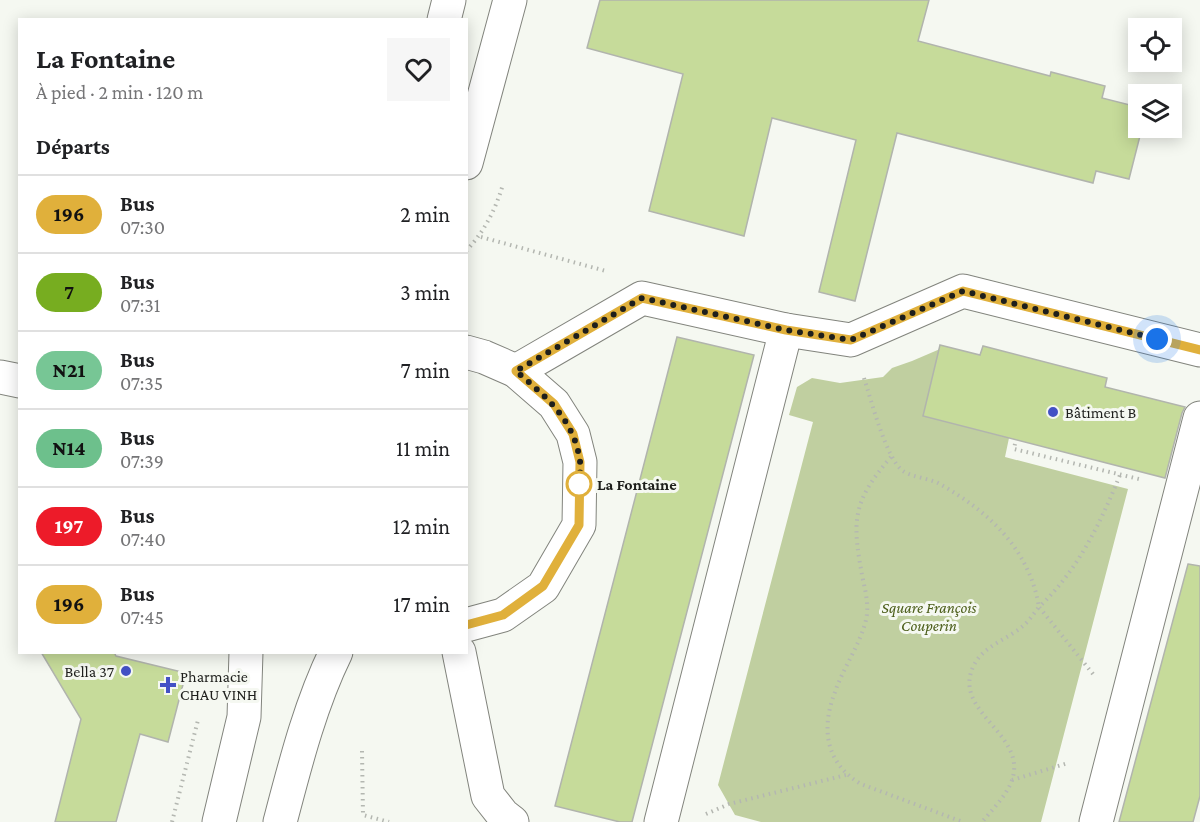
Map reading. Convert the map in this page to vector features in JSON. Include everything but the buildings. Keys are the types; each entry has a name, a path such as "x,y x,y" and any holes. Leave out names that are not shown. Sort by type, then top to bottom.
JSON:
{"street":[{"path":"444,18 449,0"},
{"path":"468,156 510,0"},
{"path":"516,371 642,298 786,330 851,340 963,291 1200,350"},
{"path":"661,822 786,330"},
{"path":"468,353 516,371 554,404 573,434 580,462 579,525 543,586 503,615 468,624"},
{"path":"0,377 18,381"},
{"path":"1096,822 1200,418"},
{"path":"219,822 244,717 246,654"},
{"path":"280,822 296,759 326,673 335,654"},
{"path":"459,654 488,796 503,815 512,822"}],"path":[{"path":"480,237 617,274 642,298"},
{"path":"851,340 891,457 903,471 934,482 962,498 985,514 1005,535 1023,560 1036,586 1039,607 1083,662"},
{"path":"1016,444 1014,449 1181,490"},
{"path":"891,457 870,483 860,503 856,520 856,540 867,601 866,620 834,693 827,730 830,747 846,775 861,783 963,822"},
{"path":"982,822 1012,780 1014,763 999,731 981,714 970,694 973,666 981,654 1023,625 1070,574 1094,535 1120,475"},
{"path":"362,751 363,815 388,822"},
{"path":"1012,780 1055,767"},
{"path":"699,818 729,804 846,775"}],"green space":[{"name":"Square François Couperin","path":"940,349 924,416 1009,438 1005,457 1128,489 1041,822 761,822 735,815 718,785 813,422 789,415 797,387 812,378 840,383 883,377 892,368"}],"bus line":[{"name":"196","path":"468,624 503,615 543,586 579,525 580,462 573,434 554,404 516,371 642,298 786,330 851,340 963,291 1200,350"}],"place":[{"name":"Bâtiment B","path":"1053,412"},
{"name":"La Fontaine","path":"579,484"},
{"name":"Bella 37","path":"126,671"},
{"name":"Pharmacie CHAU VINH","path":"168,685"}],"route":[{"path":"579,484 579,489 580,462 573,434 554,404 516,371 642,298 786,330 851,340 963,291 1157,339"}]}
